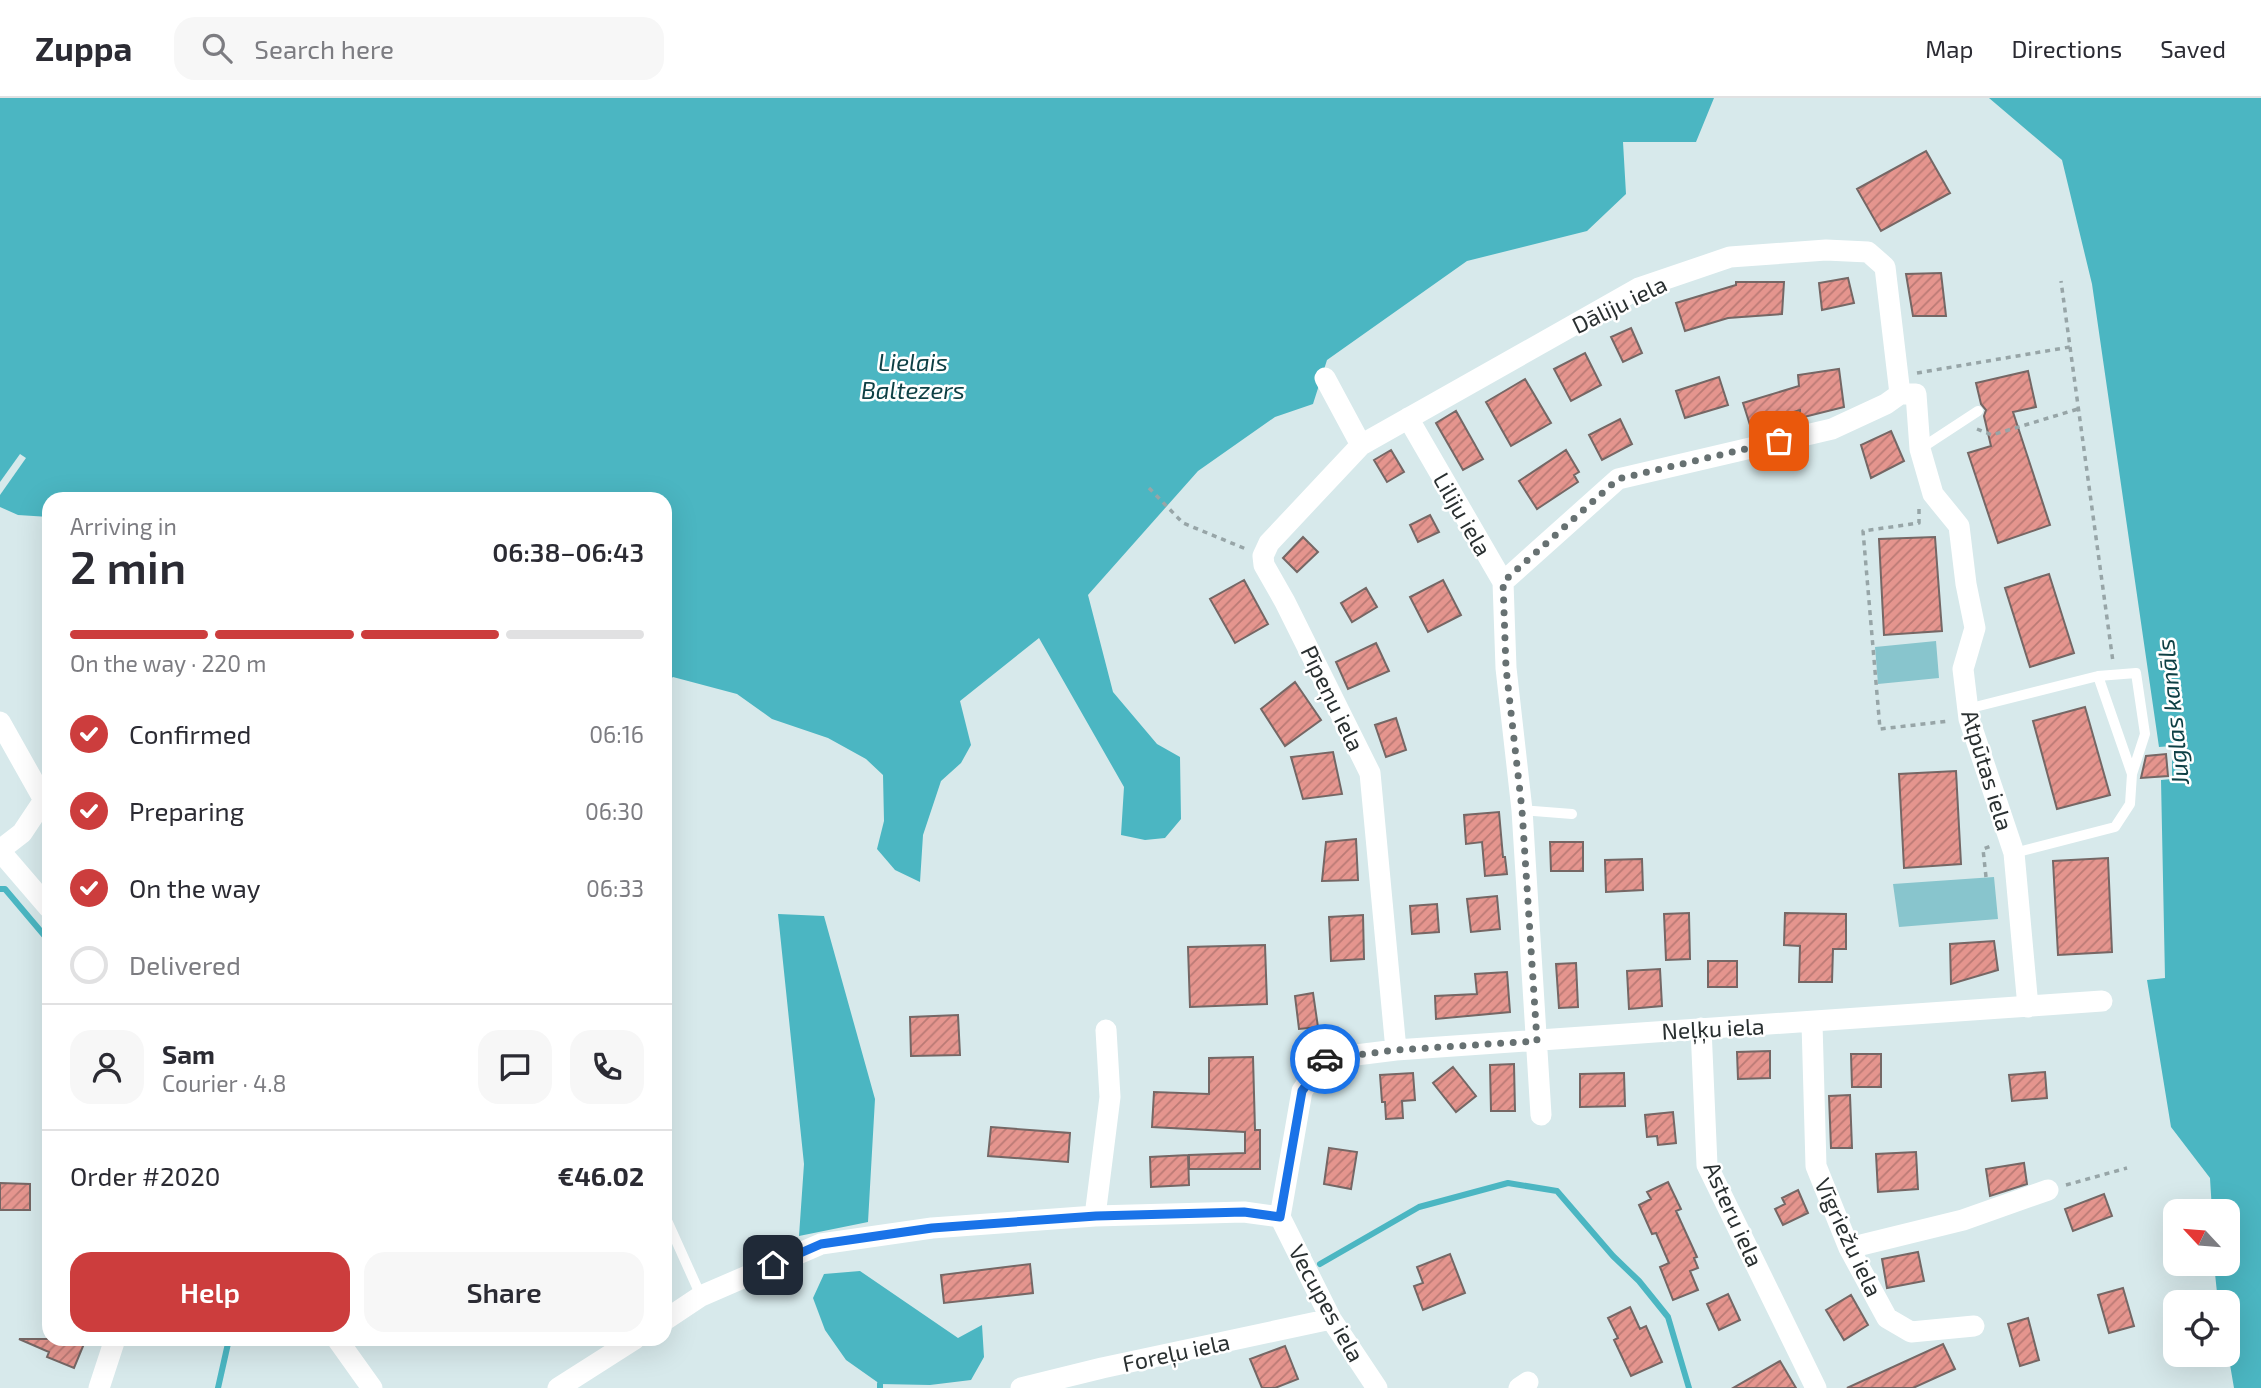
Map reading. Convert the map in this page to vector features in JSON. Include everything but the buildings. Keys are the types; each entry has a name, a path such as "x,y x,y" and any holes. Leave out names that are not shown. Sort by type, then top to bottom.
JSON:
{"street":[{"name":"Dāliju iela","path":"1408,418 1639,288 1730,257 1826,250 1868,252 1885,267 1899,386"},
{"path":"1325,378 1361,445"},
{"name":"Atpūtas iela","path":"1899,386 1916,394 1920,449 1933,494 1959,526 1975,628 1963,669 1968,714 2014,853 2028,1007"},
{"path":"1503,582 1618,479 1832,429 1886,404 1899,386"},
{"path":"1263,556 1269,543 1361,445 1408,418"},
{"name":"Liliju iela","path":"1408,418 1503,582 1506,668 1522,810 1541,1115"},
{"name":"Pīpeņu iela","path":"1263,556 1264,565 1370,773 1396,1050"},
{"path":"0,722 42,796"},
{"path":"42,803 22,833 0,851 42,900"},
{"name":"Neļķu iela","path":"1280,1217 1302,1091 1324,1059 1396,1050 2102,1001"},
{"name":"Vīgriežu iela","path":"1812,1023 1816,1166 1849,1248 1887,1318 1911,1332 1974,1326"},
{"name":"Asteru iela","path":"1701,1028 1707,1165 1816,1388"},
{"path":"1096,1216 1110,1097 1106,1030"},
{"path":"1849,1248 1963,1220 2048,1190"},
{"path":"672,1316 701,1297 821,1244 932,1228 1096,1216 1244,1212 1280,1217"},
{"name":"Vecupes iela","path":"1280,1217 1331,1319 1377,1388"},
{"name":"Foreļu iela","path":"1021,1388 1103,1378 1331,1319"},
{"path":"99,1388 113,1346"},
{"path":"343,1346 372,1388"},
{"path":"558,1388 624,1346"}],"lane":[{"path":"1920,449 1978,411"},
{"path":"1968,714 2098,676 2136,673 2145,734 2132,774 2130,804 2115,827 2014,853"},
{"path":"2098,676 2132,774"},
{"path":"1522,810 1572,814"},
{"path":"672,1232 701,1297"}],"path":[{"path":"2061,281 2114,675"},
{"path":"1899,386 2070,347"},
{"path":"1979,430 1992,435 2078,409"},
{"path":"1149,488 1183,523 1263,556"},
{"path":"1933,494 1919,500 1919,523 1863,531 1880,729 1968,714"},
{"path":"2048,1190 2127,1168"}],"shaded area":[{"path":"1936,641 1939,678 1878,684 1875,647"},
{"path":"1994,877 1998,919 1899,927 1893,884"}],"water":[{"name":"Lielais Baltezers","path":"0,98 1714,98 1696,142 1623,142 1626,194 1587,231 1467,261 1327,360 1313,404 1275,417 1198,471 1088,595 1113,692 1157,744 1180,757 1181,819 1165,838 1145,840 1121,835 1124,787 1039,638 960,701 971,745 961,763 941,781 923,835 920,882 895,870 877,849 884,821 883,775 866,759 828,738 772,719 737,694 672,678 672,492 42,492 42,517 18,515 0,507"},
{"name":"Juglas kanāls","path":"1989,98 2261,98 2261,1388 2234,1388 2230,1367 2240,1367 2240,1290 2217,1290 2215,1276 2240,1276 2240,1199 2211,1199 2210,1178 2171,1127 2147,980 2165,978 2161,780 2172,779 2172,746 2159,747 2092,284 2062,160"},
{"path":"778,914 824,916 875,1099 868,1222 799,1236 804,1164"},
{"path":"860,1271 958,1338 982,1325 984,1357 971,1380 930,1385 880,1384 846,1360 825,1330 813,1298 824,1274"}],"pier":[{"path":"20,454 26,458 0,495 0,482"}],"waterway":[{"path":"0,889 5,889 42,933"},
{"path":"1320,1264 1419,1207 1508,1183 1557,1191 1668,1317 1689,1388"},
{"path":"218,1388 227,1346"}],"way so far":[{"path":"1325,1059 1396,1050 1537,1041 1522,810 1506,668 1503,582 1618,479 1779,441"}],"route":[{"path":"773,1265 821,1244 932,1228 1096,1216 1244,1212 1280,1217 1302,1091 1325,1059"}]}
